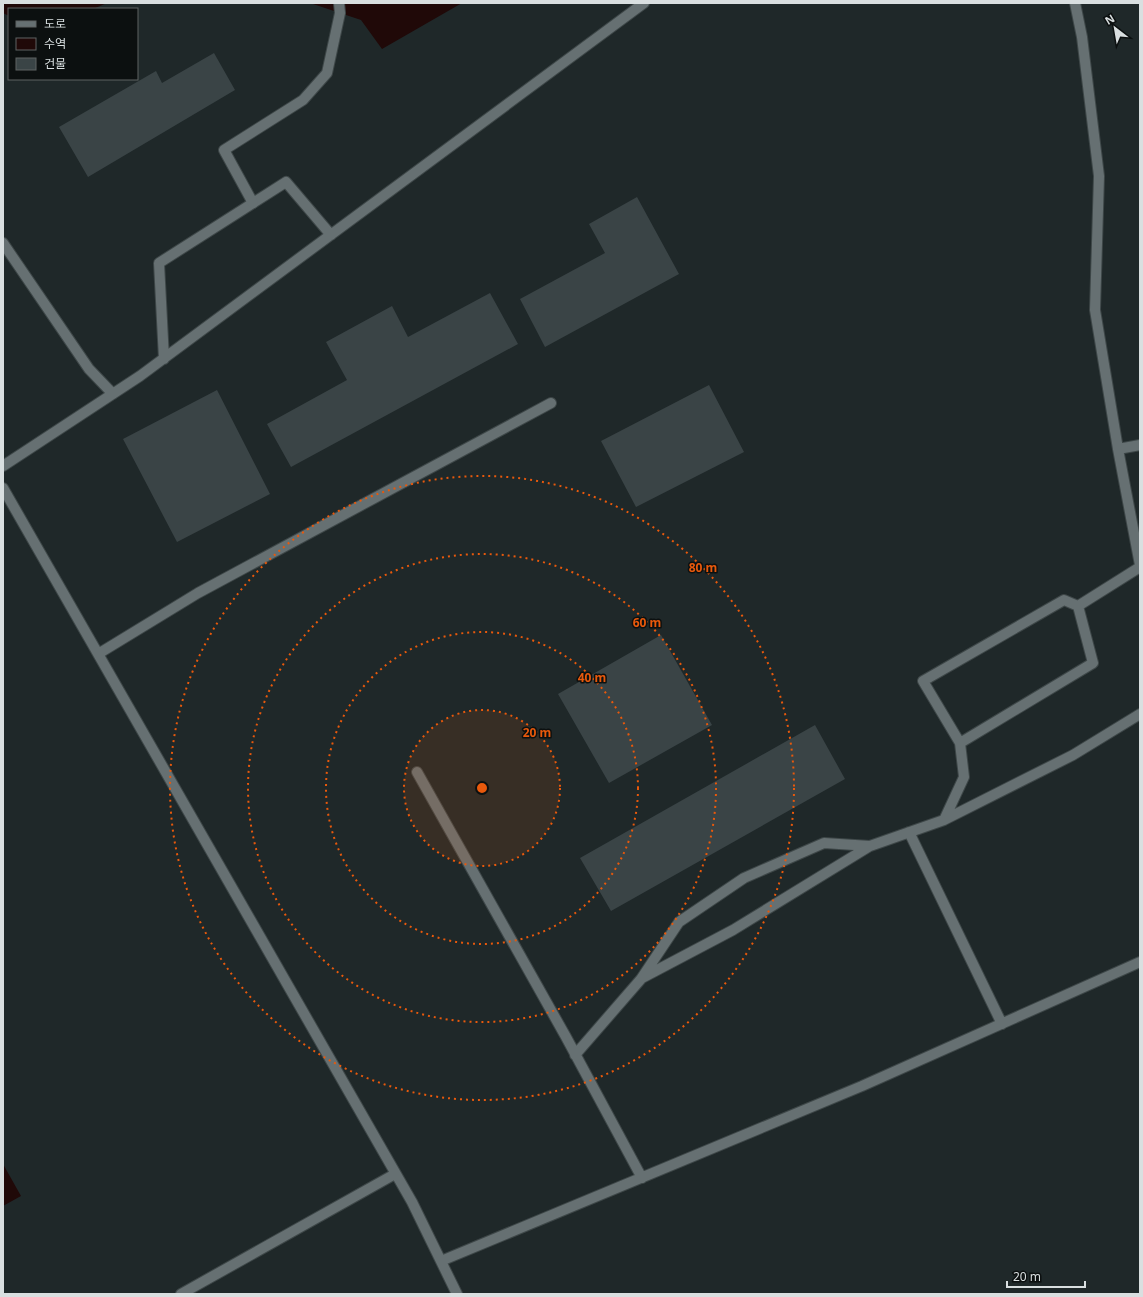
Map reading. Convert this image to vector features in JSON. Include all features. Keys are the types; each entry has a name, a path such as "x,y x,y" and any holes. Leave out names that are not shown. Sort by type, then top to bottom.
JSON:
{"street":[{"path":"253,203 224,150 303,100 326,73 340,13 339,3"},
{"path":"3,466 113,394 164,358 644,3"},
{"path":"1075,3 1082,37 1099,176 1095,310 1118,449 1140,566 1078,606"},
{"path":"164,358 159,263 286,182 331,235"},
{"path":"3,243 89,369 113,394"},
{"path":"98,654 198,593 551,403"},
{"path":"1118,449 1140,445"},
{"path":"3,488 412,1202 457,1294"},
{"path":"944,820 964,777 960,742 923,681 1064,600 1078,606"},
{"path":"960,742 1093,663 1078,606"},
{"path":"641,979 733,930 870,846 944,820 1074,755 1140,714"},
{"path":"417,772 642,1178"},
{"path":"909,832 1002,1024"},
{"path":"575,1055 641,979 679,922 744,878 824,843 870,846"},
{"path":"441,1261 862,1086 1140,962"},
{"path":"181,1294 396,1174"}],"water":[{"path":"3,3 107,3 95,8 8,8 8,16 3,13"},
{"path":"310,3 462,3 382,49 361,20"},
{"path":"3,1164 21,1196 3,1206"}],"building":[{"path":"214,53 235,90 88,177 59,127 156,71 162,83"},
{"path":"637,197 679,274 545,347 520,299 605,253 589,224"},
{"path":"490,293 518,344 291,467 267,424 347,380 326,342 392,306 408,337"},
{"path":"709,385 744,452 636,507 601,441"},
{"path":"217,390 270,494 177,542 123,439"},
{"path":"661,635 712,725 609,783 558,694"},
{"path":"815,725 845,779 611,911 580,858"}]}
